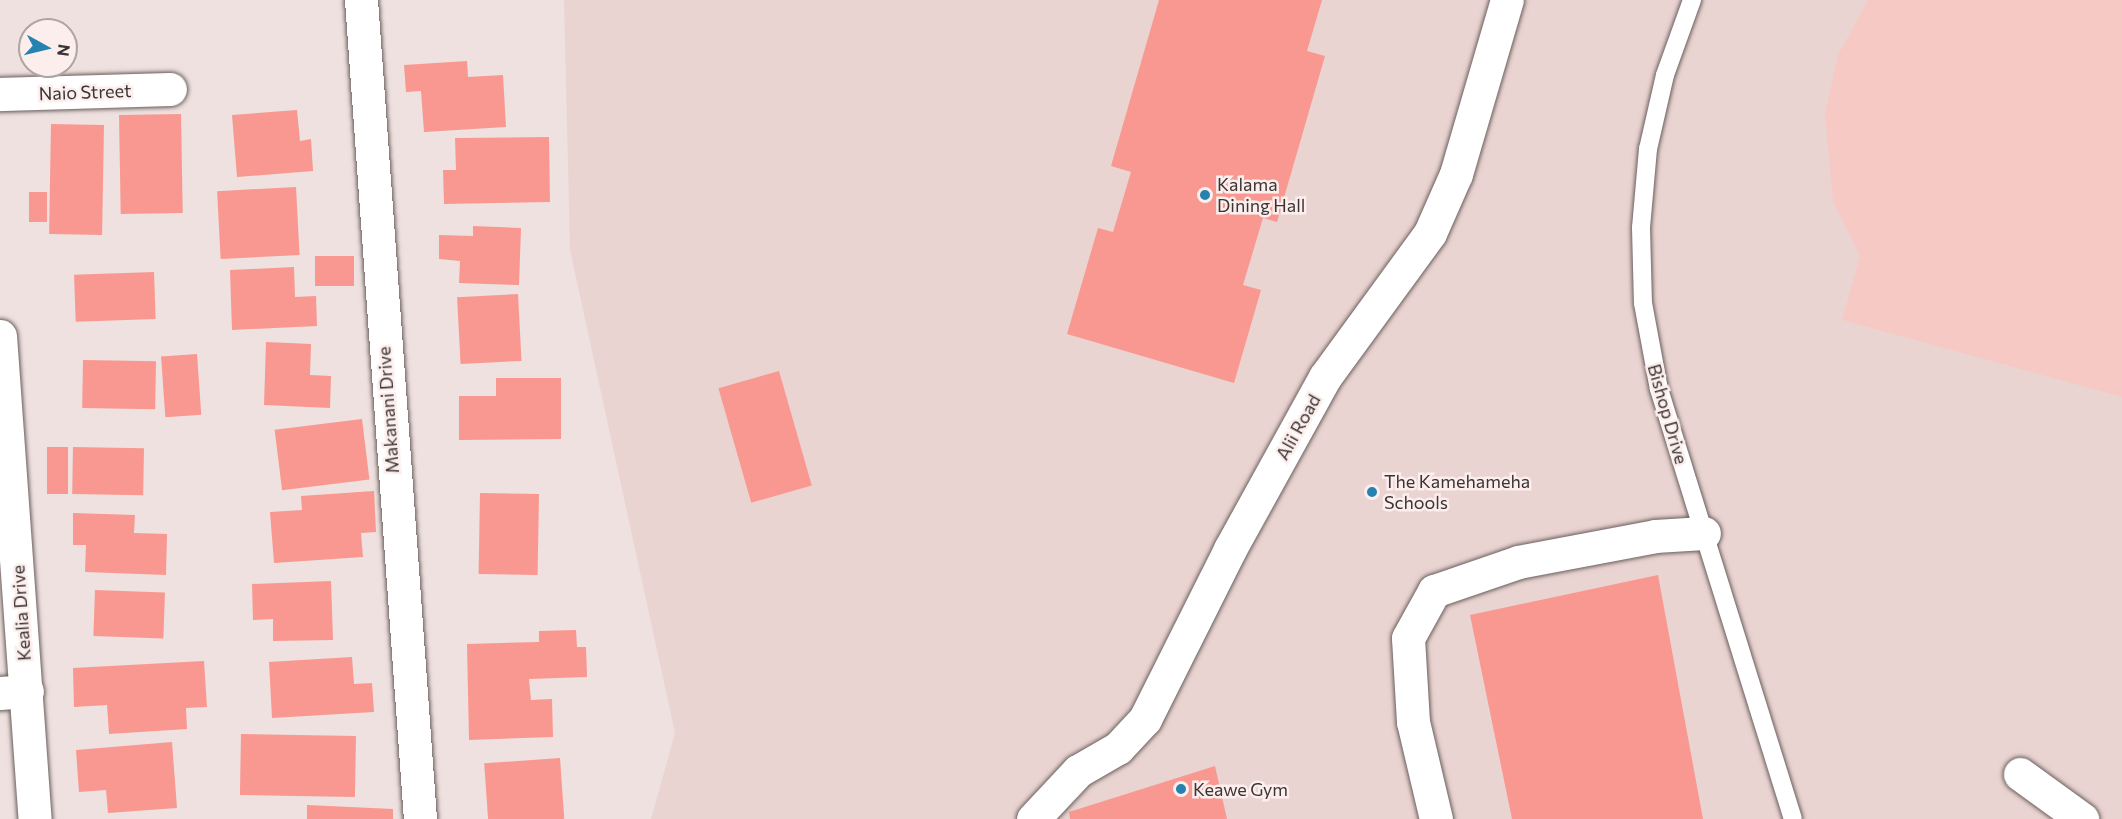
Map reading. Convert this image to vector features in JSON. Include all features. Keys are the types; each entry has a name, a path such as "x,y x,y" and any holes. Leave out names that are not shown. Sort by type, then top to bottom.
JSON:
{"street":[{"name":"Makanani Drive","path":"361,0 420,819"},
{"name":"Alii Road","path":"1033,819 1078,771 1118,748 1145,719 1230,549 1325,377 1430,232 1456,174 1507,0"},
{"name":"Naio Street","path":"0,94 170,89"},
{"name":"Kealia Drive","path":"0,336 14,692 35,819"},
{"path":"1436,819 1413,722 1408,638 1434,591 1518,562 1655,536 1704,533"},
{"path":"2020,774 2082,819"}],"lane":[{"name":"Bishop Drive","path":"1692,0 1665,75 1648,149 1641,266 1656,378 1793,819"}],"shaded area":[{"name":"The Kamehameha Schools","path":"564,0 2122,0 2122,819 651,819 675,733 570,250"},
{"path":"1868,0 2122,0 2122,397 1842,320 1860,256 1833,201 1825,113 1838,55"}],"building":[{"name":"Kalama Dining Hall","path":"1159,0 1322,0 1307,51 1325,56 1277,222 1263,218 1243,285 1261,290 1234,383 1067,334 1098,228 1113,232 1131,172 1111,166"},
{"path":"467,61 468,77 503,75 506,127 424,132 421,91 406,92 404,65"},
{"path":"297,110 300,141 311,139 313,171 237,177 232,115"},
{"path":"181,114 183,213 121,214 119,115"},
{"path":"51,124 104,125 102,235 49,234"},
{"path":"549,137 550,202 444,204 443,170 456,170 455,138"},
{"path":"296,187 300,255 221,259 217,191"},
{"path":"29,192 47,192 47,222 29,222"},
{"path":"473,226 521,228 519,285 459,283 460,261 439,259 439,235 473,236"},
{"path":"315,256 354,256 354,286 315,286"},
{"path":"294,267 295,297 316,296 317,326 232,330 230,270"},
{"path":"154,272 156,319 76,322 74,275"},
{"path":"518,294 522,361 461,364 457,297"},
{"path":"266,342 311,344 310,375 331,376 330,408 264,405"},
{"path":"197,354 201,415 165,417 161,357"},
{"path":"83,360 156,361 155,409 82,408"},
{"path":"779,371 812,485 751,503 718,388"},
{"path":"496,378 561,378 561,439 459,440 459,396 496,396"},
{"path":"362,419 369,480 282,490 275,430"},
{"path":"47,447 68,447 68,494 47,494"},
{"path":"73,447 144,448 143,495 72,494"},
{"path":"374,491 376,532 361,533 363,557 274,563 270,512 302,510 301,496"},
{"path":"480,493 539,494 538,575 479,574"},
{"path":"73,513 135,515 134,533 167,534 166,575 85,572 86,545 73,545"},
{"path":"1658,575 1703,819 1512,819 1470,615"},
{"path":"331,581 333,640 273,641 273,619 253,620 252,584"},
{"path":"95,590 165,592 163,638 93,636"},
{"path":"576,630 577,647 586,647 587,677 529,679 531,700 552,699 553,737 469,740 467,644 539,642 539,631"},
{"path":"352,657 354,684 372,683 374,712 272,718 269,662"},
{"path":"204,661 207,707 186,708 187,729 109,734 107,705 74,707 73,668"},
{"path":"241,734 356,736 355,797 240,795"},
{"path":"172,742 177,808 108,813 106,790 79,792 76,750"},
{"path":"560,758 564,819 488,819 484,763"},
{"name":"Keawe Gym","path":"1215,766 1227,819 1070,819 1069,812"},
{"path":"307,805 393,809 393,819 307,819"}],"place":[{"name":"Kalama Dining Hall","path":"1205,195"},
{"name":"The Kamehameha Schools","path":"1372,492"},
{"name":"Keawe Gym","path":"1181,789"}]}
